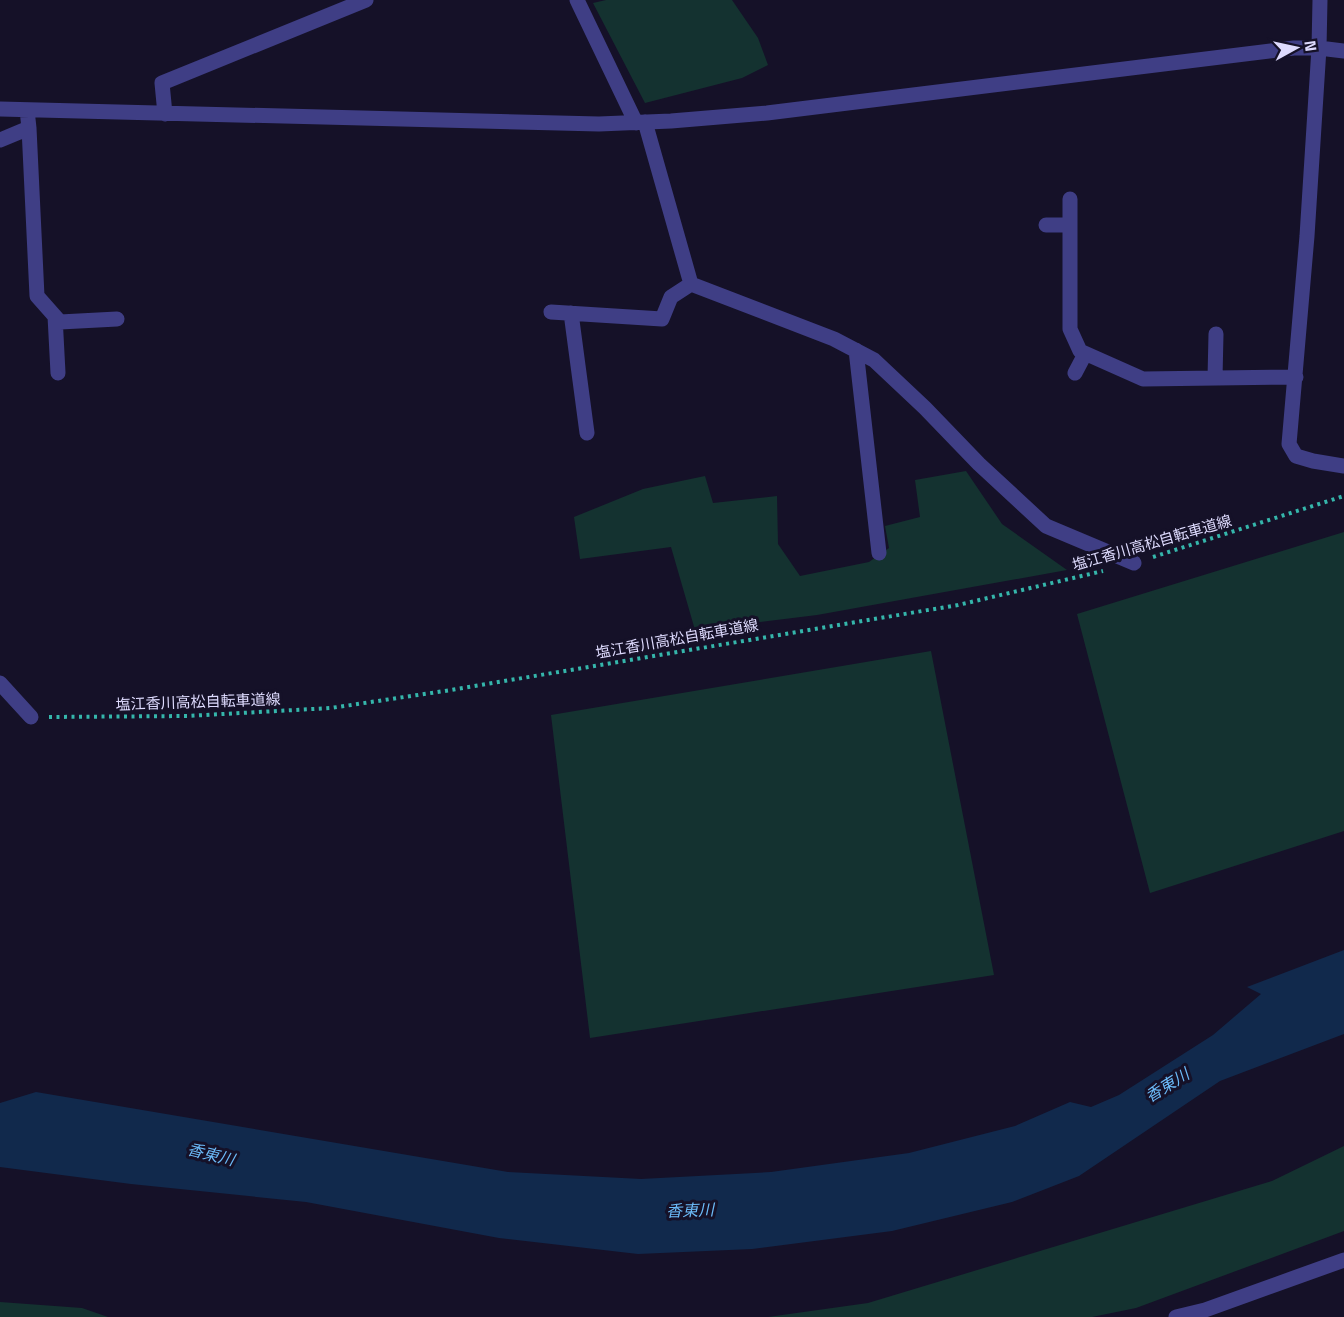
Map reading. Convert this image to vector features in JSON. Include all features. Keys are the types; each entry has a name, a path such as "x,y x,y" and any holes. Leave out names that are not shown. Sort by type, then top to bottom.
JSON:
{"street":[{"path":"165,114 162,83 366,0"},
{"path":"578,0 640,122 691,284"},
{"path":"1320,0 1307,236 1289,444 1296,456 1344,466"},
{"path":"0,109 599,124 767,114 1294,48 1344,51"},
{"path":"27,110 38,296 60,322 117,319"},
{"path":"0,140 29,128"},
{"path":"1070,199 1070,329 1080,351 1143,379 1296,377"},
{"path":"1046,225 1070,225"},
{"path":"551,312 662,319 671,297 691,284"},
{"path":"691,284 834,339 874,360 979,464 1046,526 1134,563"},
{"path":"571,313 587,433"},
{"path":"55,316 58,373"},
{"path":"1215,378 1216,334"},
{"path":"856,350 879,553"},
{"path":"1076,373 1085,354"},
{"path":"0,683 31,717"},
{"path":"1176,1317 1205,1310 1344,1260"}],"path":[{"name":"塩江香川高松自転車道線","path":"31,717 187,716 331,708 451,690 958,604 1134,563 1344,496"}],"green space":[{"path":"606,0 732,0 758,38 768,65 742,78 645,103 593,3"},
{"path":"966,471 1002,524 1067,570 817,615 695,630 671,547 580,559 574,517 643,489 705,476 713,503 777,496 778,544 800,576 869,562 889,548 885,526 920,517 915,480"},
{"path":"1344,532 1344,831 1150,893 1077,614"},
{"path":"931,651 994,975 590,1038 551,715"},
{"path":"1344,1146 1344,1231 1136,1308 1092,1317 768,1317 868,1303 1272,1181"},
{"path":"0,1302 82,1308 108,1317 0,1317"}],"water":[{"name":"香東川","path":"1344,950 1344,1034 1220,1081 1079,1176 1012,1202 892,1231 752,1249 638,1254 499,1238 306,1202 131,1184 0,1167 0,1103 36,1092 508,1172 641,1179 771,1172 909,1153 1015,1126 1070,1102 1091,1107 1119,1095 1213,1035 1261,994 1247,987"}]}
